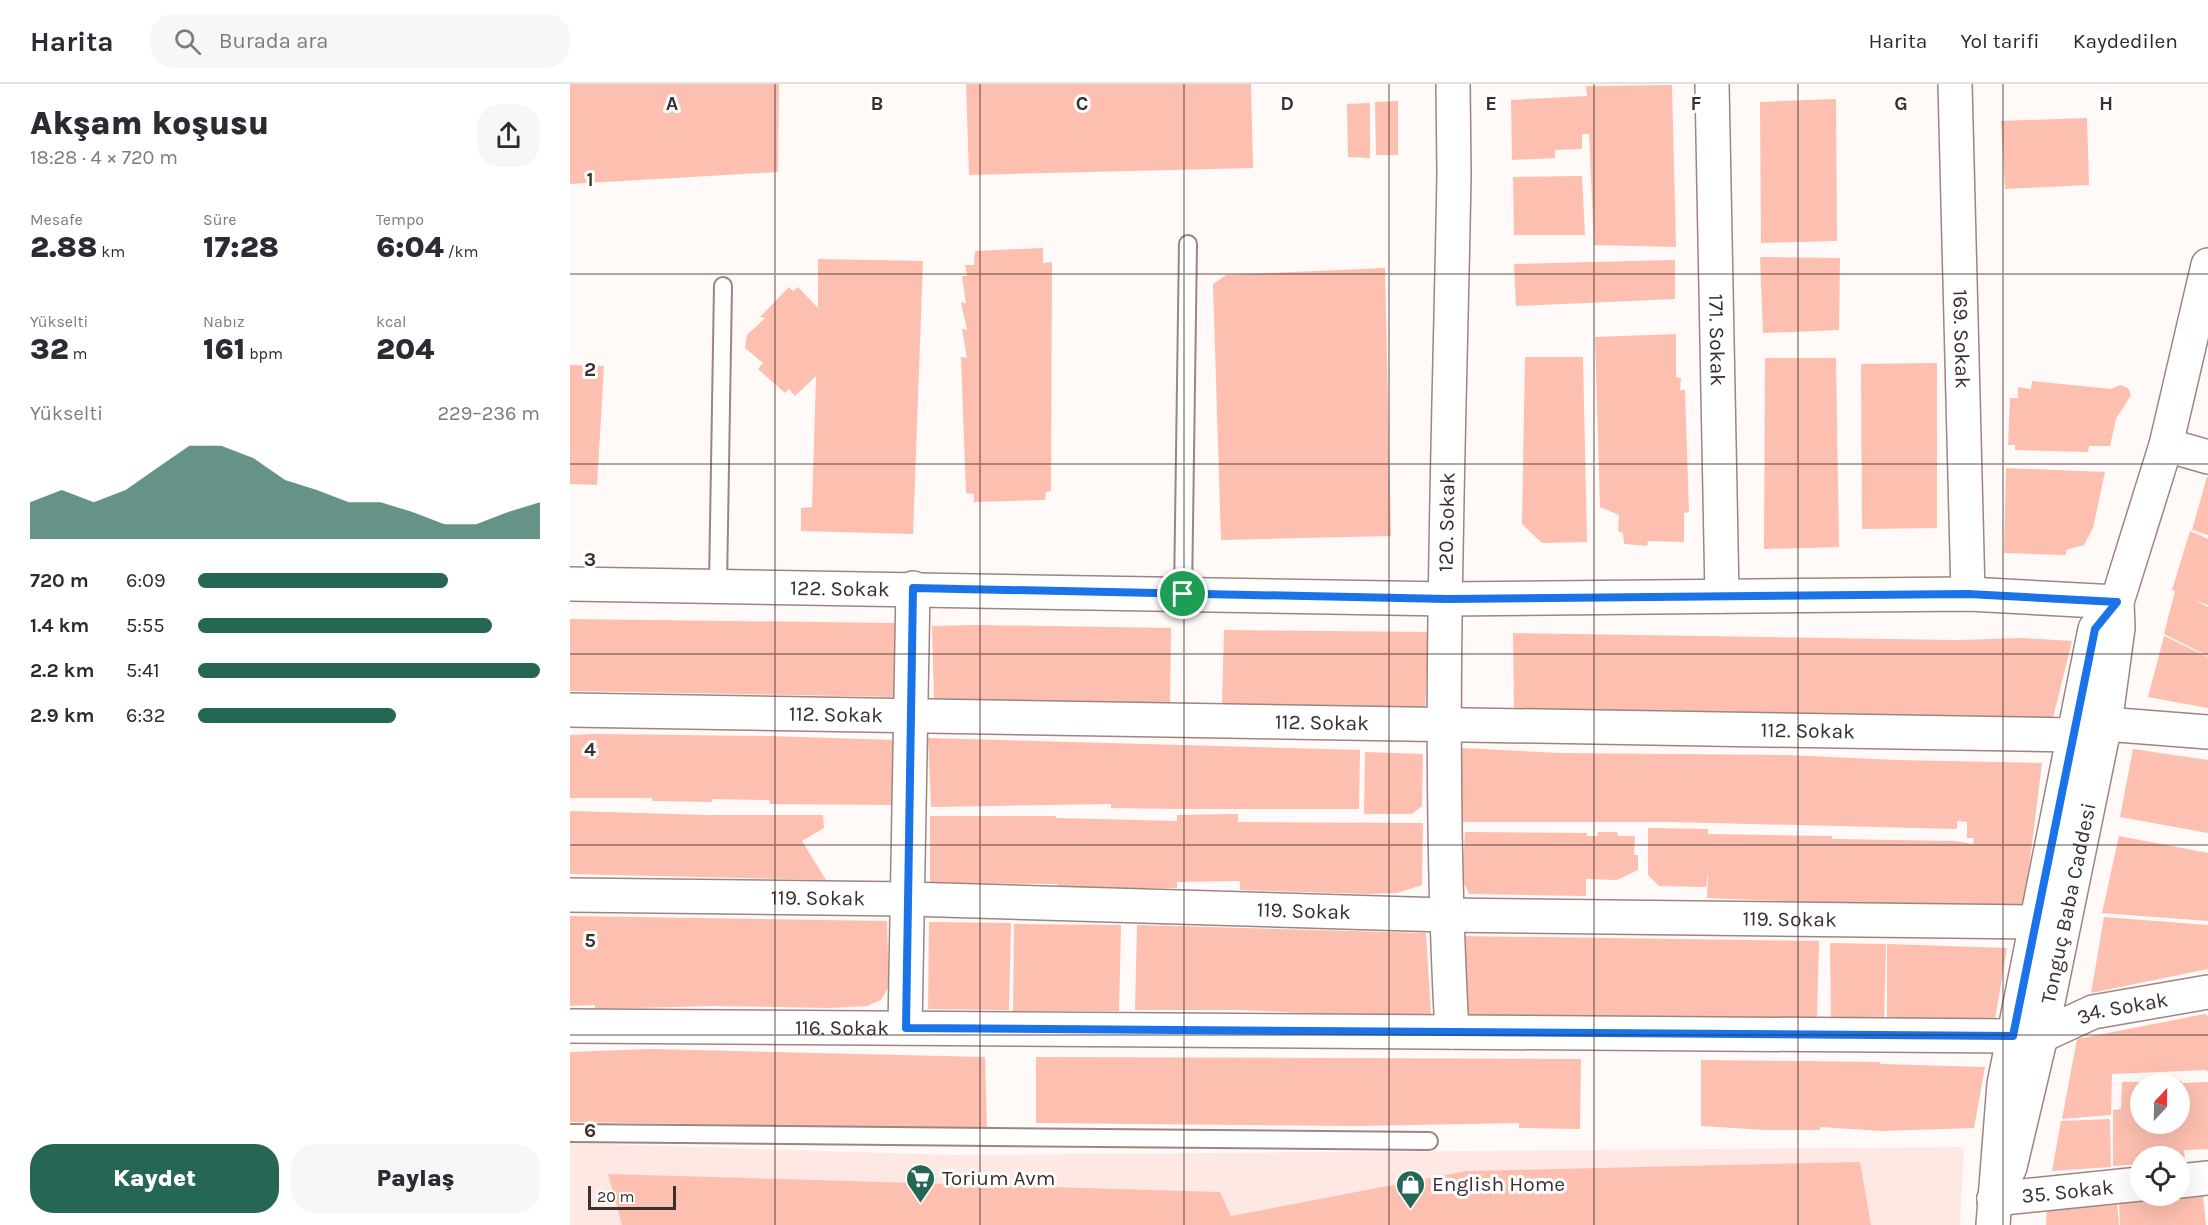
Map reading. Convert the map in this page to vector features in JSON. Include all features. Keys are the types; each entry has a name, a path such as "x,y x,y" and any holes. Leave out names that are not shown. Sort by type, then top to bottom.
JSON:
{"street":[{"name":"120. Sokak","path":"1452,1032 1445,915 1444,723 1454,174 1453,84"},
{"name":"171. Sokak","path":"1712,84 1722,596"},
{"name":"169. Sokak","path":"1954,84 1968,594"},
{"name":"Tonguç Baba Caddesi","path":"1994,1212 2004,1084 2027,1036 2105,724 2118,628 2117,602 2166,445 2208,265"},
{"path":"2166,445 2208,457"},
{"name":"122. Sokak","path":"570,584 913,588 1447,599 1968,594 2117,602"},
{"path":"906,1028 913,588"},
{"name":"Tonguç Baba Caddesi","path":"2027,1036 2036,922 2073,735 2095,629 2117,602"},
{"name":"112. Sokak","path":"570,710 2073,735"},
{"path":"2105,724 2208,732"},
{"name":"119. Sokak","path":"570,895 908,898 1445,915 2036,922"},
{"name":"34. Sokak","path":"2027,1036 2093,1012 2208,992"},
{"name":"116. Sokak","path":"570,1026 2027,1036"},
{"path":"2190,1179 2208,1178"},
{"name":"35. Sokak","path":"1994,1212 2130,1186"}],"lane":[{"path":"1183,594 1188,244"},
{"path":"717,585 723,286"},
{"path":"570,1132 1429,1141"}],"shaded area":[{"path":"570,1143 953,1155 1964,1147 1960,1225 570,1225"}],"building":[{"path":"570,84 779,84 778,172 570,184"},
{"path":"966,84 1251,84 1253,168 969,175"},
{"path":"1672,85 1676,247 1594,245 1589,134 1582,134 1582,149 1555,150 1555,158 1512,160 1511,100 1587,96 1586,86"},
{"path":"1836,99 1837,241 1761,243 1760,102"},
{"path":"1398,101 1398,155 1376,155 1375,102"},
{"path":"1370,103 1370,158 1348,157 1347,104"},
{"path":"2087,118 2089,185 2005,189 2001,121"},
{"path":"1582,176 1585,235 1514,235 1513,177"},
{"path":"1043,248 1043,263 1052,262 1051,491 1046,492 1045,500 974,502 974,494 966,493 961,357 967,358 962,329 967,330 961,302 966,304 962,276 967,276 965,265 974,265 975,251"},
{"path":"1760,257 1840,258 1839,330 1763,333"},
{"path":"818,259 923,261 913,534 801,531 801,508 812,507 816,376 795,396 789,389 785,393 758,369 763,363 745,348 747,335 765,318 760,317 789,287 793,291 798,287 818,308"},
{"path":"1675,260 1675,299 1516,306 1514,264"},
{"path":"1385,268 1391,536 1221,540 1213,284 1226,275"},
{"path":"1676,334 1676,377 1681,378 1680,390 1685,390 1689,512 1684,513 1684,542 1648,541 1647,546 1624,544 1623,533 1618,531 1619,515 1600,507 1595,337"},
{"path":"1525,357 1583,357 1587,542 1542,543 1522,524"},
{"path":"1765,358 1836,358 1839,547 1764,549"},
{"path":"1937,363 1937,528 1862,529 1861,364"},
{"path":"570,365 604,366 597,485 570,484"},
{"path":"2032,381 2111,389 2120,385 2128,388 2131,395 2116,419 2110,446 2089,446 2088,452 2015,450 2015,445 2008,445 2010,398 2018,398 2018,387 2031,389"},
{"path":"2006,468 2105,472 2093,528 2084,545 2066,550 2066,555 2004,553"},
{"path":"2208,477 2208,535 2192,530"},
{"path":"2190,531 2208,539 2208,605 2194,600 2208,607 2208,656 2164,634 2175,591 2172,590"},
{"path":"570,619 895,623 894,697 570,691"},
{"path":"932,626 1171,628 1170,704 934,701"},
{"path":"1224,630 1429,632 1425,709 1222,705"},
{"path":"1513,633 1957,640 2023,638 2072,641 2052,722 1514,710"},
{"path":"2164,636 2208,657 2208,708 2148,697"},
{"path":"570,735 894,740 892,805 770,804 769,800 712,799 712,802 652,801 652,798 570,798"},
{"path":"928,738 1360,750 1359,809 1111,808 1111,804 931,807"},
{"path":"1462,748 1558,753 1786,755 2042,763 2024,908 1955,903 1829,903 1707,898 1708,870 1706,887 1659,886 1648,875 1648,828 1708,829 1708,834 1832,836 1832,839 1955,841 1973,844 1974,838 1967,838 1967,822 1957,821 1957,829 1672,822 1462,822"},
{"path":"2133,749 2208,760 2208,833 2120,817"},
{"path":"1365,752 1423,754 1422,806 1412,814 1364,814"},
{"path":"570,811 708,815 823,815 824,828 802,841 826,880 570,874"},
{"path":"1238,814 1238,822 1423,823 1422,885 1397,893 1368,894 1240,890 1240,881 1177,882 1177,888 1057,888 1057,884 930,883 930,816 1056,816 1056,818 1177,821 1177,815"},
{"path":"1465,832 1587,833 1587,836 1598,836 1598,832 1617,832 1618,836 1635,836 1634,855 1638,855 1638,870 1617,880 1586,879 1586,896 1469,894 1462,879"},
{"path":"2119,836 2208,853 2208,921 2102,913"},
{"path":"570,916 887,921 889,986 881,1000 867,1006 595,1009 595,1005 570,1006"},
{"path":"2104,917 2208,925 2208,969 2091,993"},
{"path":"929,922 1011,923 1009,1010 928,1009"},
{"path":"1014,924 1121,925 1119,1011 1013,1011"},
{"path":"1137,925 1426,933 1431,1014 1365,1016 1243,1010 1135,1010"},
{"path":"1463,936 1819,941 1817,1018 1464,1018"},
{"path":"1830,943 1886,944 1884,1022 1831,1022"},
{"path":"1887,944 2007,948 1994,1025 1887,1024"},
{"path":"2205,1014 2208,1016 2208,1072 2206,1070 2112,1074 2111,1115 2062,1119 2077,1039"},
{"path":"652,1049 985,1057 987,1129 570,1122 570,1052"},
{"path":"1036,1057 1581,1059 1580,1129 1519,1128 1519,1123 1359,1126 1036,1123"},
{"path":"1701,1060 1880,1062 1880,1064 1985,1067 1974,1128 1881,1131 1820,1127 1820,1130 1765,1130 1701,1126"},
{"path":"2122,1082 2130,1082 2130,1134 2190,1134 2190,1083 2208,1082 2208,1149 2190,1150 2190,1146 2130,1146 2130,1165 2113,1166 2113,1110 2121,1109"},
{"path":"2110,1119 2111,1167 2052,1171 2061,1121"},
{"name":"Torium Avm","path":"1860,1162 1871,1225 622,1225 608,1174 1220,1192 1231,1216 1466,1171"},
{"path":"2203,1195 2206,1225 2120,1225 2119,1203 2130,1202 2130,1206 2190,1206 2190,1196"},
{"path":"2117,1202 2119,1225 2046,1225 2047,1208"}],"place":[{"name":"Torium Avm","path":"921,1204"},
{"name":"English Home","path":"1411,1210"}],"route":[{"path":"913,588 1183,594 1447,599 1968,594 2117,602 2095,629 2013,1036 906,1028 913,588"}]}
